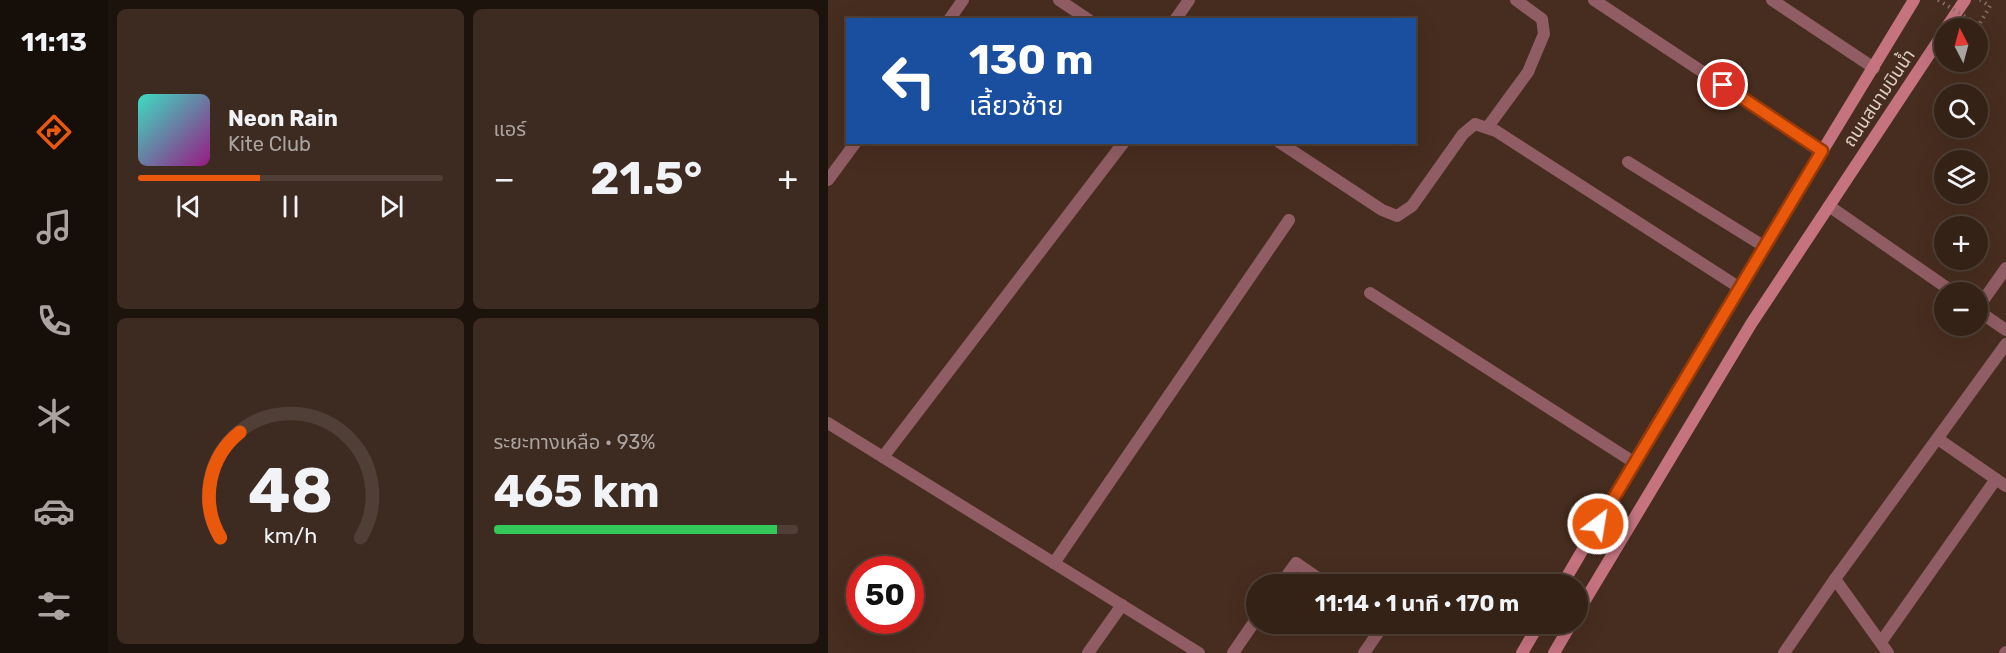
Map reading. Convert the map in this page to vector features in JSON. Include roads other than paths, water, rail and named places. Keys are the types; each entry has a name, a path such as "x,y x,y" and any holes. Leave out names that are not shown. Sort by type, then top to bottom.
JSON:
{"main road":[{"name":"ถนนสนามบินน้ำ","path":"1569,574 1914,0"},
{"name":"ถนนสนามบินน้ำ","path":"1953,18 1965,0"},
{"name":"ถนนสนามบินน้ำ","path":"1588,595 1751,324 1934,47"},
{"path":"1522,653 1533,634"},
{"path":"1554,653 1565,634"}],"street":[{"path":"950,18 963,0"},
{"path":"1059,0 1086,18"},
{"path":"1176,18 1189,0"},
{"path":"1487,128 1528,72 1544,34 1542,19 1516,0"},
{"path":"1594,0 1822,151"},
{"path":"1772,0 1874,68"},
{"path":"1282,144 1382,210 1397,216 1412,206 1463,134 1475,124 1496,130 1740,288"},
{"path":"828,180 855,144"},
{"path":"883,457 1122,144"},
{"path":"1628,162 1765,247"},
{"path":"1829,206 1939,282"},
{"path":"1053,563 1289,220"},
{"path":"1988,293 2006,268"},
{"path":"1370,293 1635,463"},
{"path":"1988,317 2006,330"},
{"path":"1785,653 1835,579 2006,344"},
{"path":"828,423 1199,653"},
{"path":"1835,579 1885,648 2001,483 1938,439"},
{"path":"1288,574 1296,563 1312,574"},
{"path":"1088,653 1122,605"},
{"path":"1233,653 1246,634"},
{"path":"1364,653 1377,634"}]}
